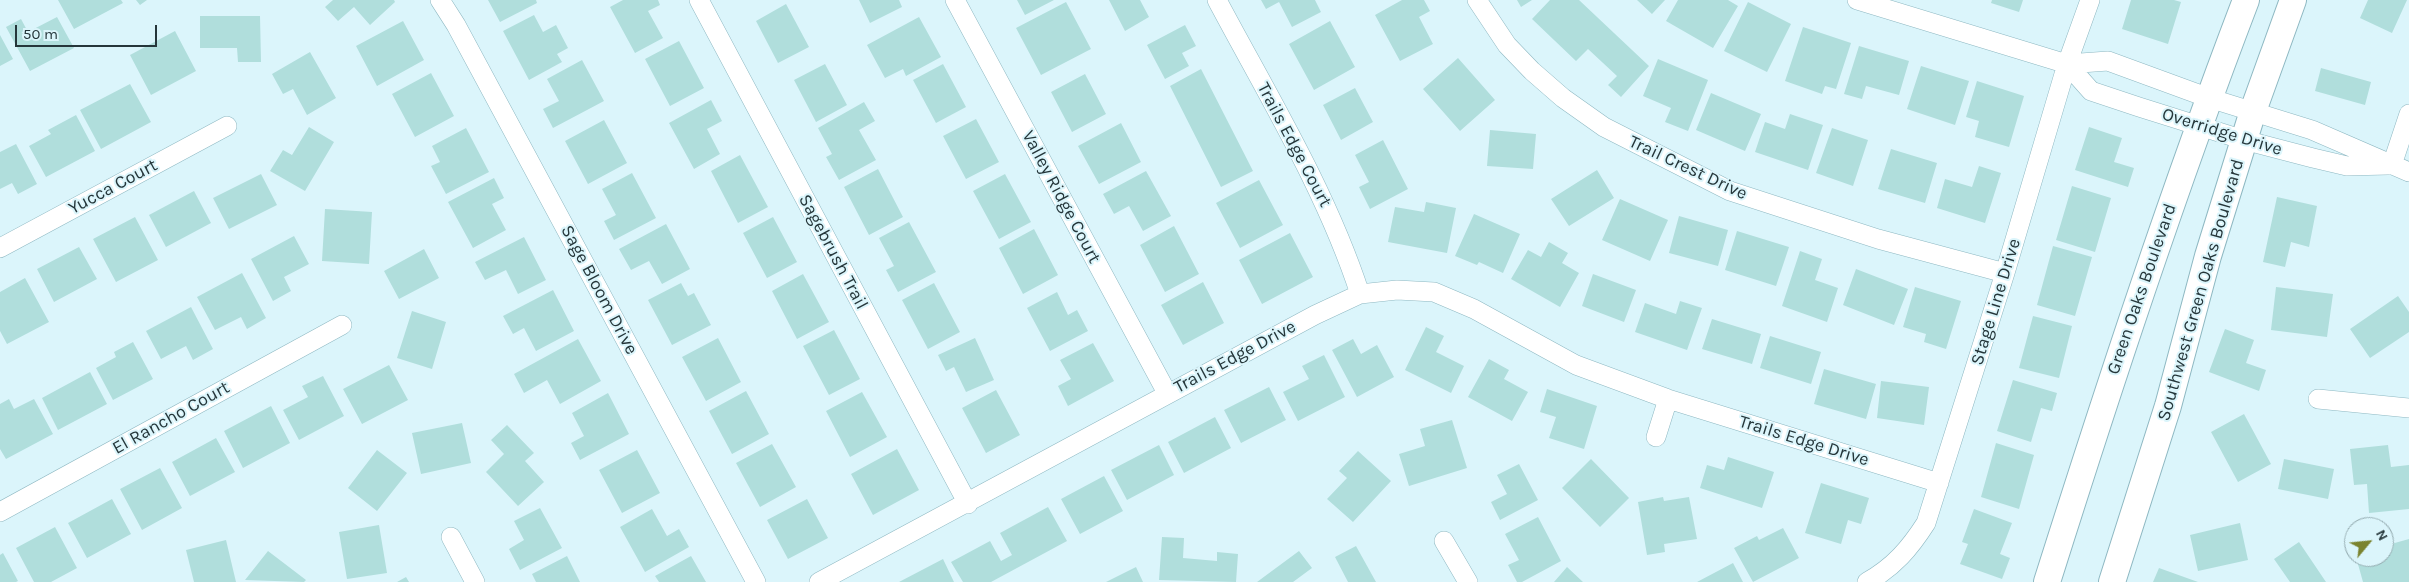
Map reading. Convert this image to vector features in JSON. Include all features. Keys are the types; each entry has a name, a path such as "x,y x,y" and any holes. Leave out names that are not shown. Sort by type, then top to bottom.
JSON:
{"main road":[{"name":"Green Oaks Boulevard","path":"2047,582 2104,399 2209,98 2246,0"},
{"name":"Southwest Green Oaks Boulevard","path":"2112,582 2168,406 2208,256 2253,110 2293,0"}],"street":[{"name":"Sage Bloom Drive","path":"440,0 461,34 756,582"},
{"name":"Sagebrush Trail","path":"699,0 968,504"},
{"name":"Valley Ridge Court","path":"955,0 1167,393"},
{"name":"Trails Edge Court","path":"1217,0 1329,211 1346,252 1360,294"},
{"name":"Trail Crest Drive","path":"1477,0 1507,45 1532,71 1563,98 1612,131 1730,191 1878,239 2005,274"},
{"name":"Stage Line Drive","path":"1867,582 1884,573 1909,549 1926,522 2005,274 2067,64 2090,0"},
{"name":"Overridge Drive","path":"1862,1 2067,64 2108,61 2209,98 2253,110 2337,140 2409,172"},
{"name":"Overridge Drive","path":"2067,64 2091,91 2244,140 2346,166 2392,165"},
{"path":"2392,165 2409,114"},
{"name":"Yucca Court","path":"0,248 226,126"},
{"name":"Trails Edge Drive","path":"820,582 968,504 1167,393 1316,315 1360,294 1397,290 1434,292 1474,309 1576,365 1668,399 1939,482"},
{"name":"El Rancho Court","path":"0,512 342,325"},
{"path":"1656,437 1668,399"},
{"path":"2318,399 2409,408"},
{"path":"451,537 475,582"},
{"path":"1444,541 1468,582"}],"building":[{"path":"58,0 121,0 123,3 74,29"},
{"path":"136,0 147,0 140,5"},
{"path":"333,0 394,0 395,2 370,25 354,7 338,21 325,7"},
{"path":"488,0 536,0 537,3 500,22"},
{"path":"623,0 658,0 660,5 648,11 663,38 635,53 610,7"},
{"path":"859,0 899,0 902,7 870,23"},
{"path":"1017,0 1054,0 1025,15"},
{"path":"1109,0 1140,0 1149,17 1125,31"},
{"path":"1261,0 1315,0 1321,12 1292,27 1279,2 1266,9"},
{"path":"1402,0 1424,0 1430,11 1419,17 1433,44 1400,61 1375,15"},
{"path":"1517,0 1532,0 1521,7"},
{"path":"1550,0 1579,0 1649,66 1621,97 1608,85 1617,76 1588,49 1576,61 1532,19"},
{"path":"1637,0 1665,0 1652,14"},
{"path":"1678,0 1728,0 1738,6 1713,48 1666,21"},
{"path":"1992,0 2023,0 2019,12 1991,3"},
{"path":"2131,0 2174,0 2181,2 2168,44 2122,29"},
{"path":"2368,0 2407,0 2392,33 2360,18"},
{"path":"1066,2 1091,49 1041,75 1016,28"},
{"path":"1748,2 1791,24 1767,72 1724,51"},
{"path":"786,4 809,47 778,63 756,21"},
{"path":"534,15 543,32 556,25 568,48 557,54 562,62 529,80 503,31"},
{"path":"200,16 260,16 261,62 238,62 237,48 200,48"},
{"path":"57,17 74,48 30,71 6,27 21,19 28,32"},
{"path":"919,17 941,57 906,76 903,69 885,78 867,45"},
{"path":"403,21 424,60 377,86 356,46"},
{"path":"1330,21 1355,67 1314,90 1289,44"},
{"path":"1185,25 1196,46 1182,53 1189,66 1165,79 1147,45"},
{"path":"1803,27 1851,43 1836,89 1825,86 1822,94 1785,81"},
{"path":"175,31 196,71 151,95 130,55"},
{"path":"0,35 13,59 0,66"},
{"path":"679,41 704,88 670,106 645,59"},
{"path":"1859,46 1909,61 1899,95 1866,86 1862,99 1844,94"},
{"path":"310,52 336,98 307,115 293,89 283,94 272,74"},
{"path":"1458,58 1495,100 1460,131 1423,89"},
{"path":"1658,59 1708,80 1688,131 1665,122 1671,108 1643,96"},
{"path":"582,60 604,101 553,128 543,109 559,101 547,79"},
{"path":"825,64 847,105 816,122 794,80"},
{"path":"943,64 966,107 936,123 913,80"},
{"path":"1921,66 1969,81 1955,125 1907,109"},
{"path":"2321,68 2371,82 2365,105 2315,91"},
{"path":"1201,69 1253,171 1221,187 1170,86"},
{"path":"431,73 454,116 415,137 392,94"},
{"path":"1085,74 1106,114 1072,132 1051,92"},
{"path":"1977,81 2024,96 2009,147 1975,137 1979,121 1966,117"},
{"path":"130,84 151,122 101,149 80,110"},
{"path":"1355,88 1373,122 1341,140 1323,105"},
{"path":"1711,93 1761,114 1745,151 1696,130"},
{"path":"711,100 722,121 707,129 720,154 694,169 669,123"},
{"path":"864,102 875,121 859,130 876,160 839,180 826,157 832,154 818,128"},
{"path":"1790,114 1823,125 1808,170 1755,152 1765,122 1785,129"},
{"path":"76,115 95,151 46,177 29,146 51,134 48,130"},
{"path":"976,119 999,162 966,179 943,136"},
{"path":"604,120 627,163 588,184 565,141"},
{"path":"1121,123 1141,162 1099,184 1078,146"},
{"path":"309,127 334,142 305,191 270,171 283,150 292,155"},
{"path":"2089,127 2122,138 2114,162 2134,168 2128,187 2075,170"},
{"path":"466,128 489,172 446,194 431,166 440,162 432,146"},
{"path":"1832,128 1868,140 1853,186 1816,173"},
{"path":"1490,130 1536,134 1533,169 1487,166"},
{"path":"1383,140 1408,189 1370,209 1359,187 1369,182 1355,155"},
{"path":"16,144 37,184 18,194 12,183 0,189 0,152"},
{"path":"1891,149 1937,163 1925,203 1878,189"},
{"path":"740,155 768,207 738,223 711,171"},
{"path":"1979,166 2001,173 1985,223 1937,208 1945,179 1972,187"},
{"path":"878,169 903,217 869,235 844,187"},
{"path":"1597,170 1614,198 1569,226 1551,199"},
{"path":"1146,171 1171,216 1143,231 1129,206 1114,214 1103,194"},
{"path":"632,173 656,218 614,240 604,221 616,215 602,189"},
{"path":"261,174 277,205 229,229 213,198"},
{"path":"1005,174 1031,222 999,239 973,191"},
{"path":"494,178 504,198 492,204 506,230 473,248 448,202"},
{"path":"1259,180 1283,225 1240,248 1216,203"},
{"path":"2072,186 2111,198 2095,252 2056,240"},
{"path":"194,191 211,223 166,247 149,215"},
{"path":"2277,197 2317,206 2309,247 2291,242 2285,267 2263,262"},
{"path":"1620,199 1668,220 1650,261 1602,240"},
{"path":"1426,202 1456,208 1447,253 1388,242 1395,207 1424,212"},
{"path":"325,209 372,212 369,264 322,261"},
{"path":"1474,214 1520,234 1503,273 1479,262 1477,265 1455,256"},
{"path":"1679,216 1728,230 1718,266 1669,253"},
{"path":"135,217 158,260 116,282 93,239"},
{"path":"773,217 797,262 767,278 743,233"},
{"path":"909,222 936,272 898,292 886,270 894,266 879,238"},
{"path":"666,224 690,269 662,284 649,261 631,270 619,249"},
{"path":"1174,226 1199,274 1165,292 1140,245"},
{"path":"1034,229 1058,275 1023,294 999,248"},
{"path":"1737,231 1789,247 1776,286 1725,270"},
{"path":"1290,233 1313,277 1262,304 1239,260"},
{"path":"294,236 309,264 284,277 291,291 273,301 251,259"},
{"path":"524,237 546,280 518,294 506,270 485,280 475,262"},
{"path":"1549,242 1568,253 1562,263 1579,273 1560,307 1511,279 1528,250 1541,257"},
{"path":"2053,246 2092,257 2075,316 2037,305"},
{"path":"79,247 97,279 54,302 37,269"},
{"path":"424,249 439,278 399,299 384,271"},
{"path":"1800,251 1822,259 1815,280 1838,288 1827,322 1782,306"},
{"path":"1856,269 1908,289 1894,325 1843,305"},
{"path":"242,273 266,318 247,329 241,317 215,330 197,297"},
{"path":"803,274 829,322 797,339 772,291"},
{"path":"1593,274 1636,290 1624,322 1582,306"},
{"path":"25,278 49,322 7,344 0,331 0,292"},
{"path":"1203,282 1224,323 1183,345 1161,305"},
{"path":"681,283 688,296 694,293 711,325 672,345 648,300"},
{"path":"934,283 960,332 928,349 902,300"},
{"path":"1915,287 1961,301 1946,349 1924,342 1926,334 1903,327"},
{"path":"2276,287 2333,294 2327,337 2271,330"},
{"path":"553,290 574,331 536,351 524,328 513,334 503,316"},
{"path":"1057,292 1068,315 1077,310 1088,331 1050,351 1027,308"},
{"path":"2398,296 2409,312 2409,332 2370,358 2350,329"},
{"path":"1680,301 1702,308 1687,350 1635,332 1645,303 1676,314"},
{"path":"191,307 213,349 193,360 186,346 161,359 146,331"},
{"path":"412,311 446,322 432,369 397,358"},
{"path":"2033,316 2072,326 2059,378 2019,368"},
{"path":"1712,319 1761,334 1752,364 1702,349"},
{"path":"1426,327 1444,336 1436,352 1464,366 1451,393 1405,370"},
{"path":"2225,329 2254,340 2246,363 2266,370 2259,391 2209,372"},
{"path":"834,330 860,379 829,395 803,346"},
{"path":"1770,336 1821,352 1811,384 1760,368"},
{"path":"718,338 741,382 706,401 682,357"},
{"path":"975,338 994,380 966,392 954,367 946,371 938,355"},
{"path":"578,339 601,381 560,404 547,380 524,393 514,374"},
{"path":"1353,339 1361,354 1377,345 1394,377 1357,397 1332,350"},
{"path":"133,342 153,379 113,400 96,368 116,357 114,352"},
{"path":"1093,343 1114,381 1068,406 1058,386 1071,379 1060,360"},
{"path":"1324,355 1345,397 1298,421 1283,392 1309,379 1302,366"},
{"path":"1489,359 1509,370 1504,379 1528,392 1512,421 1468,397"},
{"path":"389,365 408,400 362,424 343,389"},
{"path":"1824,369 1876,384 1866,419 1814,404"},
{"path":"90,372 107,404 58,430 42,398"},
{"path":"323,376 344,416 299,440 283,410 308,397 302,386"},
{"path":"2013,380 2057,393 2052,411 2041,408 2031,442 1997,431"},
{"path":"1881,381 1929,387 1924,425 1877,418"},
{"path":"1269,387 1286,420 1241,443 1224,410"},
{"path":"1547,389 1597,406 1584,449 1549,438 1556,417 1540,412"},
{"path":"996,390 1020,435 986,453 962,408"},
{"path":"746,391 769,434 732,454 709,411"},
{"path":"862,392 887,437 850,457 826,411"},
{"path":"608,393 629,434 580,460 571,443 584,436 572,413"},
{"path":"9,399 14,409 34,399 53,434 6,459 0,449 0,404"},
{"path":"271,406 290,443 243,468 224,431"},
{"path":"2244,414 2271,464 2238,482 2211,432"},
{"path":"1215,417 1231,448 1184,473 1168,442"},
{"path":"1452,420 1467,468 1409,486 1399,454 1425,446 1420,429"},
{"path":"462,423 471,463 421,474 412,433"},
{"path":"507,425 534,453 525,461 544,482 518,506 486,472 504,454 491,440"},
{"path":"216,438 235,472 190,496 172,462"},
{"path":"1996,443 2034,455 2019,509 1981,497"},
{"path":"772,444 796,487 760,507 736,463"},
{"path":"1159,445 1174,475 1127,500 1111,470"},
{"path":"2388,445 2391,467 2409,465 2409,509 2369,513 2367,484 2354,485 2350,449"},
{"path":"897,449 919,490 873,515 851,474"},
{"path":"377,450 407,473 377,511 348,488"},
{"path":"637,450 660,493 622,513 599,470"},
{"path":"1358,451 1391,481 1353,522 1327,499 1347,478 1339,471"},
{"path":"1728,457 1774,472 1762,508 1700,488 1707,465 1724,470"},
{"path":"1591,459 1629,498 1600,527 1562,488"},
{"path":"2284,459 2334,469 2328,499 2278,489"},
{"path":"1519,464 1538,500 1500,520 1491,502 1507,494 1497,475"},
{"path":"160,468 182,508 142,530 120,489"},
{"path":"1104,476 1123,511 1080,534 1061,499"},
{"path":"1821,483 1869,498 1861,524 1848,520 1841,544 1805,533"},
{"path":"1663,497 1664,501 1689,497 1697,539 1664,544 1665,552 1647,555 1638,502"},
{"path":"112,499 131,534 87,558 68,523"},
{"path":"807,499 828,538 788,559 767,520"},
{"path":"1048,507 1067,541 991,582 963,582 951,562 990,541 1001,561 1012,555 1000,533"},
{"path":"540,508 562,548 520,570 509,549 524,540 514,521"},
{"path":"652,509 667,536 679,529 689,547 645,572 620,527"},
{"path":"1974,509 2012,523 2000,554 2010,558 2002,579 1960,564 1968,544 1962,542"},
{"path":"1538,517 1561,561 1522,582 1517,582 1508,565 1519,560 1505,534"},
{"path":"2240,523 2248,560 2198,571 2190,535"},
{"path":"379,525 387,573 347,579 339,532"},
{"path":"55,527 77,568 51,582 34,582 16,548"},
{"path":"1783,528 1799,558 1753,582 1734,548 1757,536 1759,540"},
{"path":"1162,537 1184,538 1183,558 1217,561 1217,552 1238,554 1236,582 1159,580"},
{"path":"2409,539 2409,582 2363,582 2359,567 2394,567 2394,543"},
{"path":"226,540 236,582 194,582 186,550"},
{"path":"2299,542 2326,582 2290,582 2274,559"},
{"path":"1356,546 1376,582 1348,582 1335,557"},
{"path":"268,551 306,580 304,582 245,580"},
{"path":"1299,551 1312,568 1293,582 1257,582"},
{"path":"3,553 18,581 16,582 0,582 0,555"},
{"path":"567,556 580,582 536,582 532,574"},
{"path":"691,556 706,582 659,582 655,576"},
{"path":"943,559 954,582 899,582"},
{"path":"1733,563 1743,582 1697,582"},
{"path":"1136,567 1143,582 1106,582"},
{"path":"1567,567 1583,582 1554,582"},
{"path":"2159,568 2198,582 2153,582"},
{"path":"406,577 409,582 397,582"}]}
